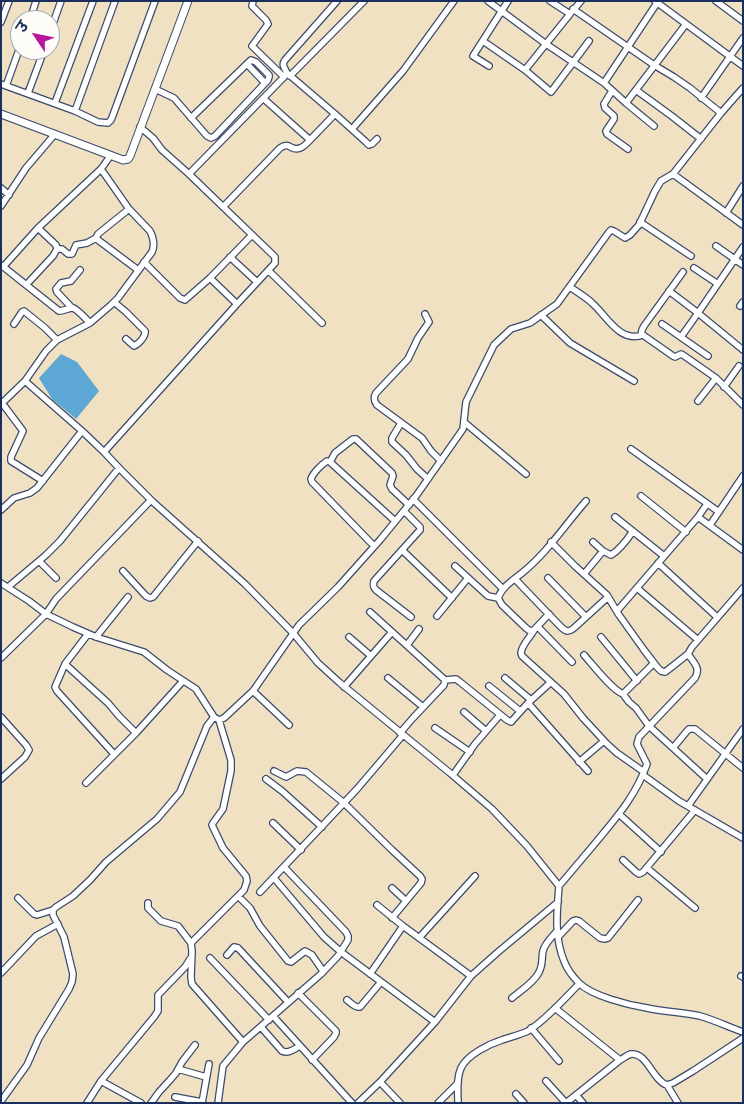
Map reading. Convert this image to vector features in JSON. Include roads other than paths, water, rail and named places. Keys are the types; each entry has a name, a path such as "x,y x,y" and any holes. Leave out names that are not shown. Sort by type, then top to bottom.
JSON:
{"street":[{"path":"1,22 9,1"},
{"path":"55,103 92,1"},
{"path":"75,110 115,1"},
{"path":"15,60 4,85 108,123 112,120 155,1"},
{"path":"1,114 124,160 128,159 188,1"},
{"path":"253,1 252,6 268,24 252,46 370,144 377,139"},
{"path":"287,76 283,63 337,1"},
{"path":"189,174 364,1"},
{"path":"352,129 403,71 454,1"},
{"path":"488,1 604,84 654,126"},
{"path":"489,66 472,56 508,1"},
{"path":"550,1 628,46 674,77 721,113"},
{"path":"524,70 581,1"},
{"path":"716,1 743,21"},
{"path":"604,84 656,2 743,66"},
{"path":"626,103 686,24"},
{"path":"702,98 743,38"},
{"path":"483,40 551,92 589,41"},
{"path":"28,94 40,60"},
{"path":"155,89 174,98 191,118 207,136 211,138 265,83 269,77 268,75 252,60 191,118"},
{"path":"18,898 34,914 37,915 53,910 73,896 106,862 157,819 180,792 207,726 217,718 230,712 253,691 293,633 338,587 414,499 463,429 466,402 494,345 511,328 530,323 557,304 609,232 612,230 625,238 628,237 640,222 661,182 673,174 743,88"},
{"path":"636,90 701,138"},
{"path":"612,91 604,104 614,116 614,119 606,131 607,134 628,149"},
{"path":"264,98 310,140"},
{"path":"223,207 280,148 288,145 299,149 335,114"},
{"path":"104,452 275,263 275,258 140,127"},
{"path":"1,206 20,175 55,134"},
{"path":"72,308 59,311 2,266 38,228 101,169 111,155"},
{"path":"43,481 11,461 11,457 23,432 2,403 25,381 46,351 57,340 90,323 114,302 154,247 152,235 130,210 101,169"},
{"path":"673,174 743,225"},
{"path":"726,213 743,186"},
{"path":"1,188 9,195"},
{"path":"57,249 62,249 70,255 72,254 76,245 84,244 96,238 98,234 130,210"},
{"path":"640,222 691,256"},
{"path":"38,228 56,245 57,249"},
{"path":"144,262 180,298 185,300 210,278 252,235"},
{"path":"96,238 138,270"},
{"path":"716,246 743,265"},
{"path":"681,337 743,247"},
{"path":"27,284 53,256 57,249"},
{"path":"230,257 257,282"},
{"path":"694,268 718,284"},
{"path":"80,270 71,281 61,283 56,289 72,308 90,323"},
{"path":"269,271 322,322"},
{"path":"641,335 644,326 683,272"},
{"path":"210,278 237,304"},
{"path":"570,287 593,304 608,322 618,330 628,336 645,336 675,357 683,355 716,378 743,405"},
{"path":"669,291 743,350"},
{"path":"114,302 145,333 137,345 134,346 126,339"},
{"path":"14,324 24,311 57,340"},
{"path":"425,314 430,322 418,338 411,355 374,396 374,402 422,438 440,460"},
{"path":"541,315 570,343 634,380"},
{"path":"662,324 708,356"},
{"path":"724,387 739,366"},
{"path":"698,401 716,378"},
{"path":"25,381 82,431 151,500 245,584 293,633 318,663 344,687 492,809 527,846 560,886"},
{"path":"464,422 526,474"},
{"path":"401,423 392,438 392,442 406,455 416,469 428,479"},
{"path":"1,510 14,498 34,491 82,431"},
{"path":"330,462 335,453 353,439 356,439 392,473 390,486 408,505"},
{"path":"631,449 719,512"},
{"path":"374,546 312,482 312,476 324,463 330,462 395,521"},
{"path":"8,587 60,542 118,468"},
{"path":"710,525 743,476"},
{"path":"641,496 686,532"},
{"path":"414,499 503,589"},
{"path":"1,658 46,614 56,599 151,500"},
{"path":"498,598 503,589 541,555 586,501"},
{"path":"617,611 686,532 707,504"},
{"path":"404,510 418,524 420,530 374,581 374,588 411,617"},
{"path":"615,517 664,556"},
{"path":"698,517 743,550"},
{"path":"593,542 611,555 614,554 633,531"},
{"path":"123,571 146,596 153,597 198,541"},
{"path":"552,542 608,597 654,663 661,671 665,672 688,654 743,588"},
{"path":"402,550 452,598"},
{"path":"584,574 603,551"},
{"path":"39,561 56,578"},
{"path":"658,563 717,617"},
{"path":"455,566 488,596 498,598 502,605 526,628 530,630 536,629"},
{"path":"437,616 468,578"},
{"path":"548,578 586,617"},
{"path":"515,579 560,626 568,631 574,628 608,597"},
{"path":"1,583 46,614 96,638 144,652 167,670 196,688 217,718 231,760 232,772 223,809 212,825 223,848 246,876 247,881 246,886 238,896 191,943"},
{"path":"637,588 698,640"},
{"path":"96,638 128,597"},
{"path":"370,612 445,680 456,679 511,722 529,701 550,683"},
{"path":"549,614 520,653 564,694 583,718 617,753 688,806 742,836"},
{"path":"407,646 419,629"},
{"path":"536,629 572,662"},
{"path":"344,687 392,632"},
{"path":"88,634 64,664 55,687 114,754"},
{"path":"349,637 371,656"},
{"path":"602,637 637,681"},
{"path":"688,654 697,667 697,674 691,684 639,737 637,744 647,764 630,800 560,886 556,918 557,934 563,960 569,972 579,984 593,992 646,1008 699,1016 742,1030"},
{"path":"584,655 613,688 623,694 636,708 649,726 707,779"},
{"path":"623,694 654,663"},
{"path":"64,664 108,703 136,733"},
{"path":"388,678 423,707"},
{"path":"505,678 529,701 588,770"},
{"path":"260,892 344,803 423,707 444,685 445,680"},
{"path":"86,783 136,733 183,681"},
{"path":"489,686 520,711"},
{"path":"253,691 289,724"},
{"path":"464,712 486,731"},
{"path":"453,775 500,715"},
{"path":"1,717 29,750 25,757 1,780"},
{"path":"435,728 470,752"},
{"path":"673,748 689,729 695,728 743,768"},
{"path":"688,806 743,729"},
{"path":"580,762 604,741"},
{"path":"274,771 286,777 296,771 306,772 344,803 420,876 421,882 392,918"},
{"path":"266,779 322,827"},
{"path":"623,860 636,872 641,873 661,852 695,810"},
{"path":"619,814 661,852"},
{"path":"273,823 301,850"},
{"path":"218,1103 223,1066 243,1042 323,971 341,952 348,940 346,932 284,867"},
{"path":"647,868 695,908"},
{"path":"418,938 475,876"},
{"path":"274,878 324,937 341,952 435,1022"},
{"path":"392,888 406,901"},
{"path":"238,896 250,908 260,926 289,962 305,951 312,955 323,971"},
{"path":"512,998 538,974 543,963 545,946 557,934 576,920 605,940 638,900"},
{"path":"358,1103 435,1022 471,976 558,902"},
{"path":"148,903 148,908 161,921 178,926 191,943 192,984 243,1042"},
{"path":"377,905 418,938 471,976"},
{"path":"3,1101 27,1065 39,1038 72,982 64,937 53,915 53,910"},
{"path":"1,973 36,936 58,924"},
{"path":"370,974 403,926"},
{"path":"227,955 234,948 238,948 288,1002"},
{"path":"87,1103 102,1081 158,1011 158,995 185,967 191,958"},
{"path":"210,958 300,1046 352,1103"},
{"path":"347,1000 354,1006 360,1007 381,982"},
{"path":"458,1103 458,1083 461,1068 467,1061 478,1051 500,1040 526,1032 555,1008 579,984"},
{"path":"298,993 336,1030 334,1037 312,1060"},
{"path":"555,1008 620,1060"},
{"path":"261,1028 282,1051 289,1052 300,1046"},
{"path":"531,1028 558,1061"},
{"path":"667,1085 693,1071 743,1038"},
{"path":"151,1103 195,1045"},
{"path":"546,1081 566,1103 620,1060 633,1054 640,1057 661,1082 667,1085 678,1103"},
{"path":"175,1097 202,1102 209,1064"},
{"path":"178,1069 206,1077"},
{"path":"102,1081 133,1101 141,1103"},
{"path":"380,1082 400,1103"},
{"path":"438,1103 458,1083"},
{"path":"516,1094 524,1103"},
{"path":"576,1095 582,1103"}],"water":[{"path":"61,354 77,362 99,391 76,419 52,399 39,378"}]}
